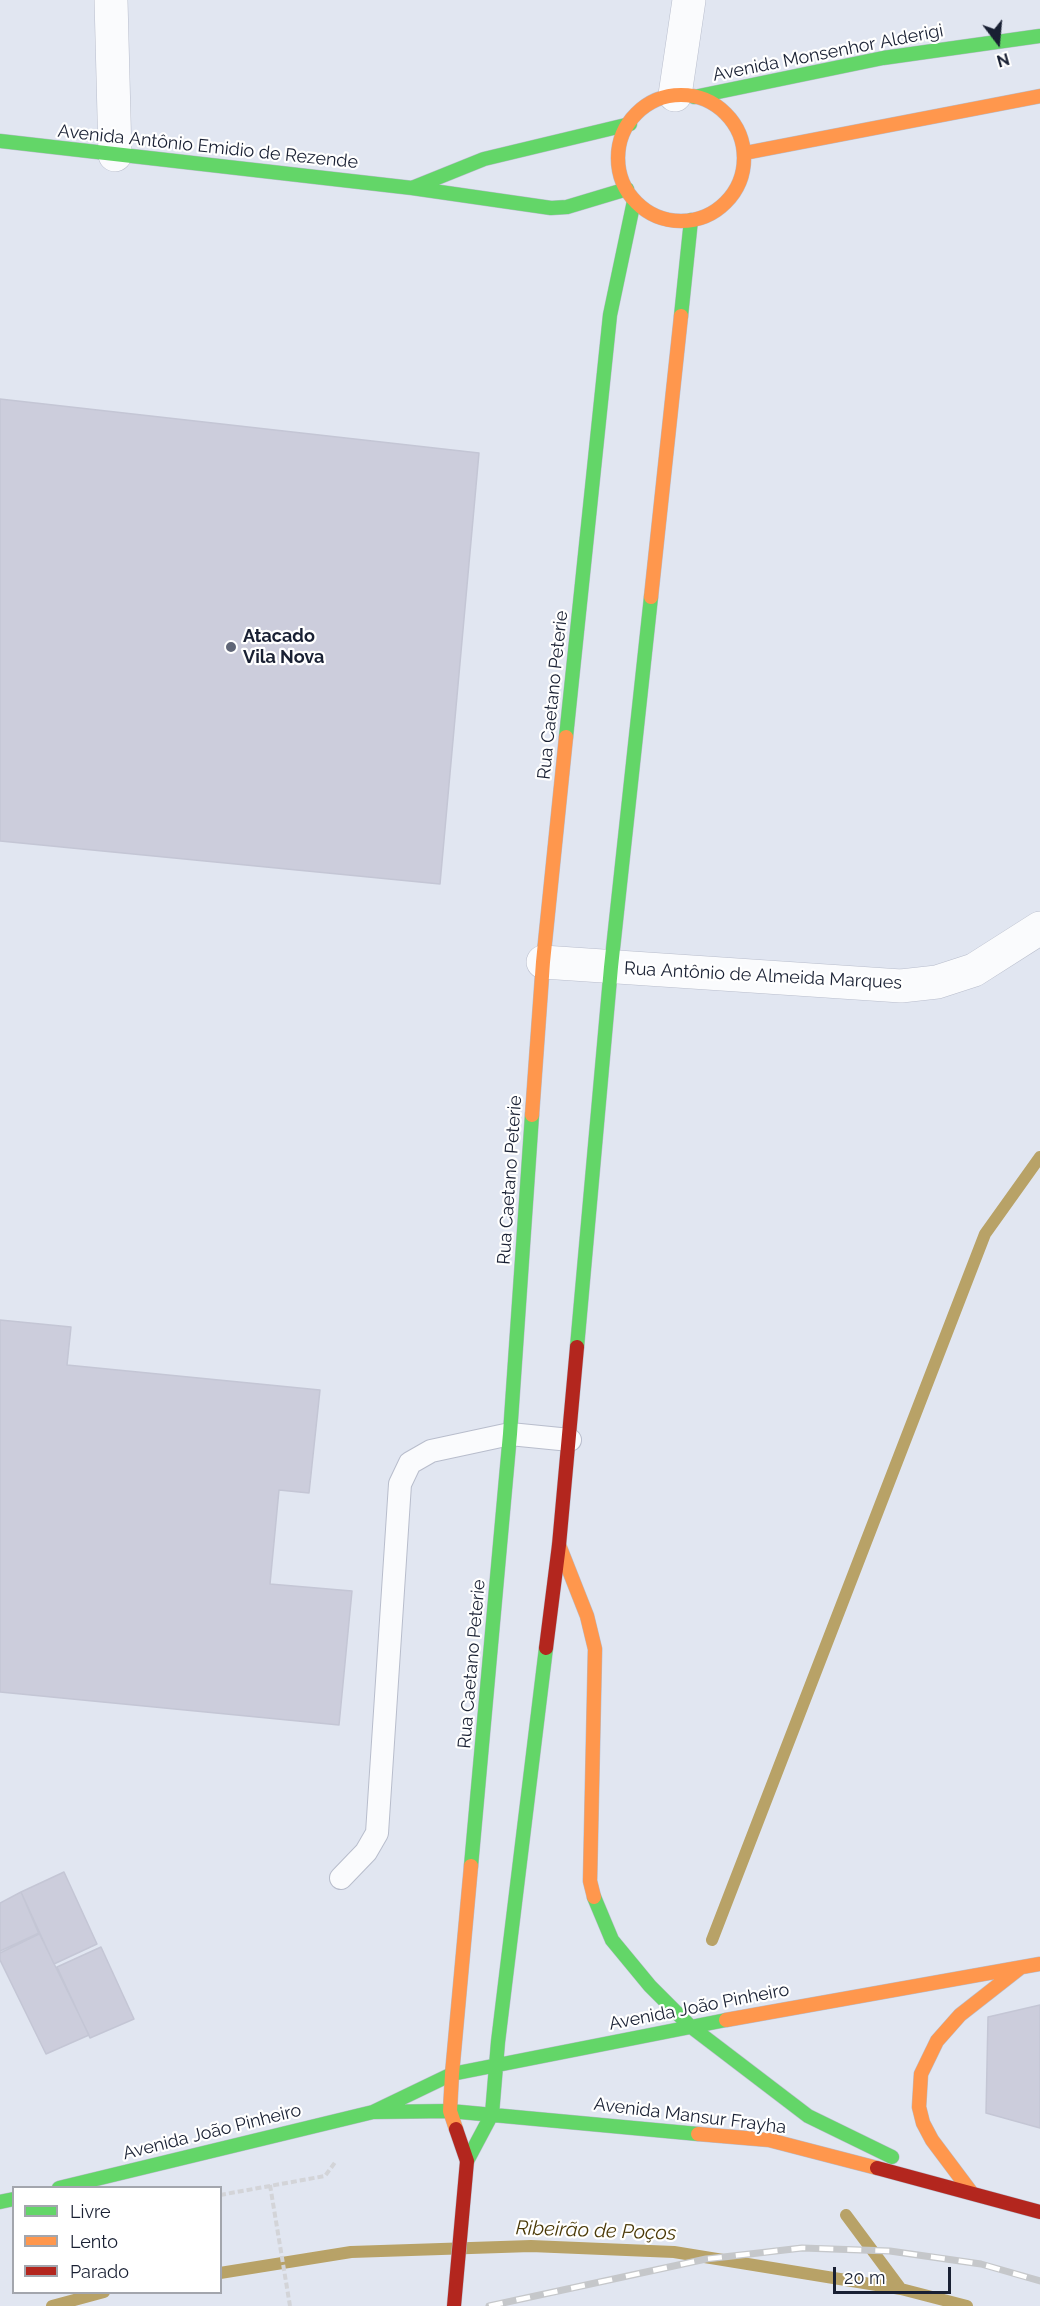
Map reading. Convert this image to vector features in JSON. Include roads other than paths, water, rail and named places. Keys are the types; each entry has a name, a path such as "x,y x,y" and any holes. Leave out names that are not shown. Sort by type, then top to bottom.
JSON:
{"street":[{"path":"111,0 115,155"},
{"path":"685,96 689,0"},
{"name":"Avenida Monsenhor Alderigi","path":"685,96 883,58 1040,36"},
{"path":"685,96 719,107 737,127 745,153 742,176 731,197 714,212 691,220 671,221 651,213 631,195 619,168 619,151 630,124 637,114 655,101 685,96"},
{"path":"745,153 1040,96"},
{"name":"Avenida Antônio Emidio de Rezende","path":"412,188 484,159 630,124"},
{"name":"Avenida Antônio Emidio de Rezende","path":"0,141 412,188 551,208 631,195"},
{"name":"Rua Caetano Peterie","path":"467,2161 450,2110 452,2074 510,1434 543,962 610,315 631,195"},
{"name":"Rua Caetano Peterie","path":"454,2306 467,2161 492,2114 496,2065 560,1545 611,967 691,220"},
{"name":"Rua Antônio de Almeida Marques","path":"543,962 901,986 937,982 974,970 1040,928"},
{"path":"560,1545 587,1616 595,1649 591,1881 599,1913 612,1940 650,1986 690,2026 808,2116 956,2188"},
{"name":"Avenida João Pinheiro","path":"373,2112 452,2074 690,2026 1040,1964"},
{"path":"971,2192 923,2123 918,2107 921,2074 937,2041 960,2015 1020,1968"},
{"name":"Avenida João Pinheiro","path":"64,2186 373,2112 450,2110 471,2112"},
{"name":"Avenida Mansur Frayha","path":"471,2112 769,2140 1040,2212"}],"lane":[{"path":"341,1878 366,1852 377,1833 400,1484 410,1463 431,1451 510,1434 570,1440"}],"waterway":[{"path":"712,1940 985,1234 1040,1157"},
{"path":"846,2215 901,2289"},
{"name":"Ribeirão de Poços","path":"222,2273 351,2252 531,2246 674,2252 901,2289 967,2306"},
{"name":"Ribeirão de Poços","path":"52,2306 97,2294"}],"railway":[{"path":"489,2306 706,2259 802,2248 890,2251 981,2264 1040,2281"}],"place":[{"name":"Atacado Vila Nova","path":"231,647"}]}
